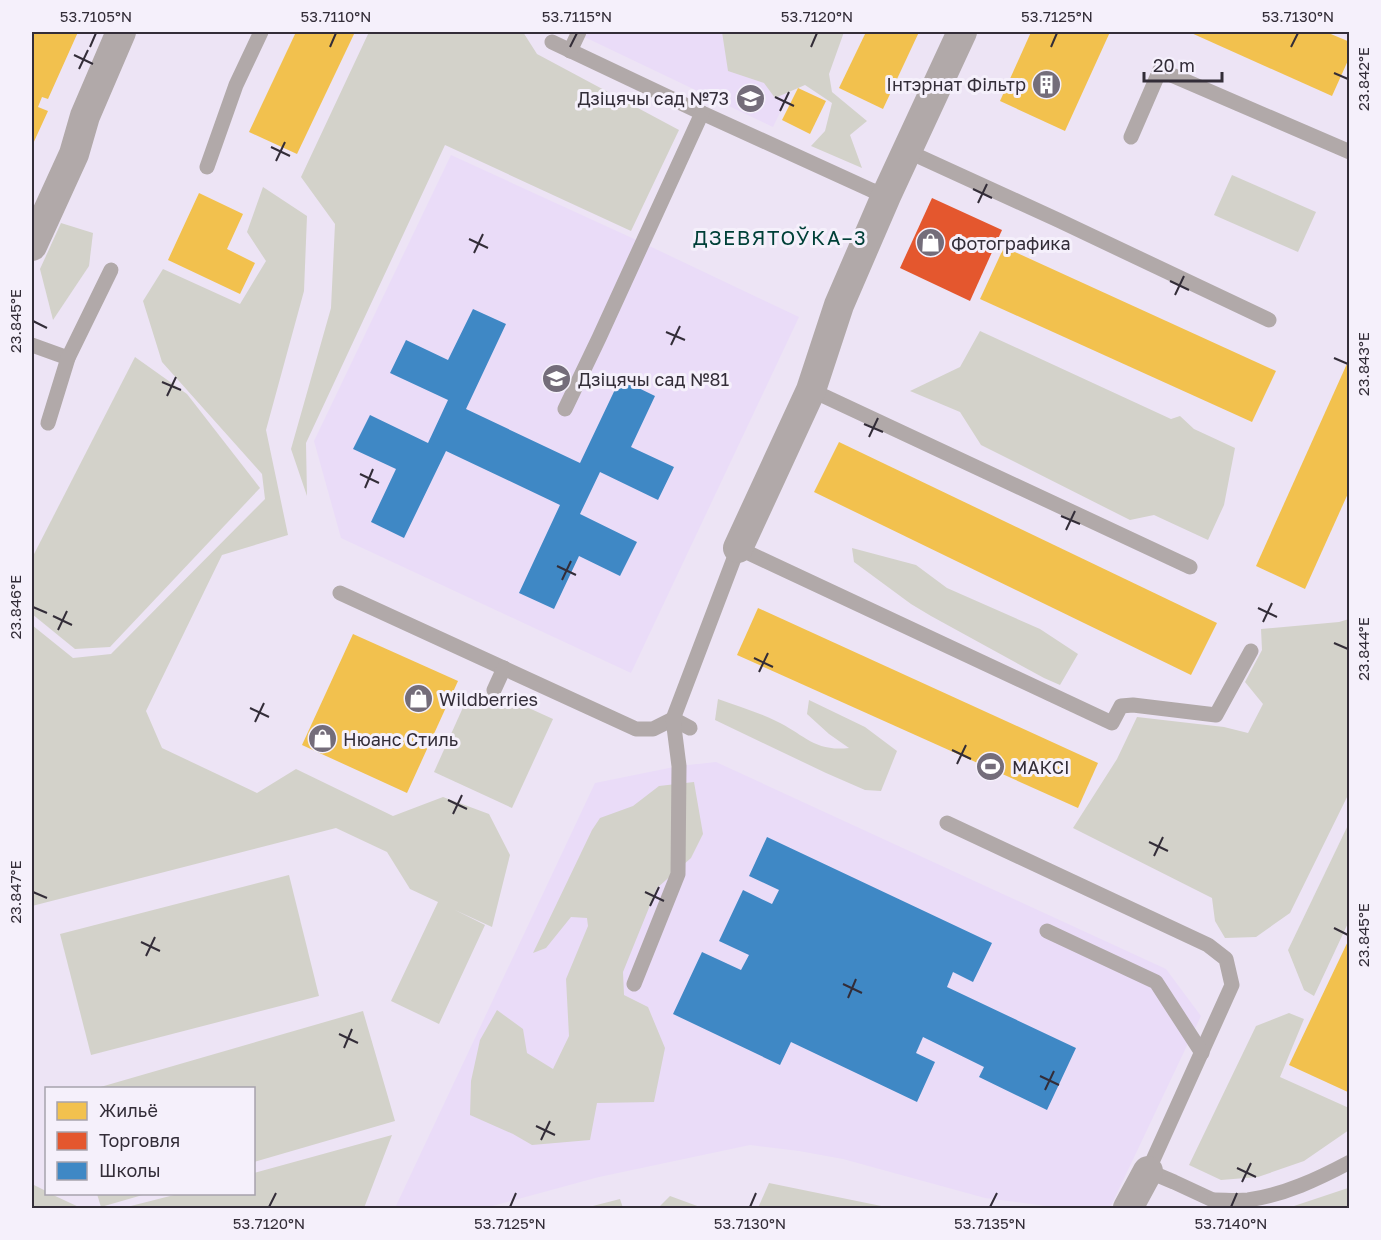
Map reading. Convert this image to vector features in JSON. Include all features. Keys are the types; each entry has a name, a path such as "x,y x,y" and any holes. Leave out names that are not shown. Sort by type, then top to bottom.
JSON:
{"street":[{"path":"32,246 74,154 85,116 121,32"},
{"path":"738,548 811,390 838,305 962,32"},
{"path":"1128,1209 1148,1171"}],"lane":[{"path":"207,166 236,85 261,32"},
{"path":"570,51 579,32"},
{"path":"552,42 886,196"},
{"path":"1131,137 1160,70 1350,152"},
{"path":"565,409 702,113"},
{"path":"907,151 1269,320"},
{"path":"48,423 69,358 111,270"},
{"path":"32,345 69,358"},
{"path":"811,390 1190,567"},
{"path":"634,984 678,874 679,766 673,719 738,548 1113,723 1121,706 1127,705 1216,715 1251,651"},
{"path":"340,593 636,729 653,729 673,719"},
{"path":"494,690 504,668"},
{"path":"673,719 690,728"},
{"path":"947,823 1208,945 1226,959 1233,985 1148,1171 1230,1209"},
{"path":"1047,931 1156,982 1202,1053"},
{"path":"1212,1200 1248,1200 1280,1192 1318,1179 1350,1162"}],"shaded area":[{"path":"369,32 523,32 537,54 679,130 631,231 445,145 306,443 307,496 291,449 331,308 335,224 301,177"},
{"name":"Дзіцячы сад №73","path":"574,32 817,32 773,127"},
{"path":"722,32 798,34 800,32 844,32 829,74 832,92 867,121 850,135 862,168 811,146 825,131 832,103 805,85 775,98 764,83 728,71"},
{"name":"Дзіцячы сад №81","path":"451,155 799,317 631,673 341,538 314,441"},
{"path":"1232,175 1316,212 1298,252 1214,215"},
{"path":"263,187 307,216 304,291 266,430 288,535 222,555 146,711 162,748 257,793 296,769 393,816 443,797 489,814 510,855 492,927 455,910 485,925 439,1024 391,1001 438,902 410,889 387,852 336,828 32,906 32,625 73,658 111,654 265,499 262,474 162,362 143,301 163,269 240,304 266,261 247,232"},
{"path":"61,223 93,233 89,266 53,320 40,269"},
{"path":"980,331 1171,419 1180,416 1194,429 1235,448 1224,505 1208,540 1154,515 1130,520 981,445 960,412 910,391 960,367"},
{"path":"135,357 187,394 260,488 110,647 75,649 32,614 32,558"},
{"path":"852,548 916,565 947,588 1040,629 1078,654 1060,685 1044,678 911,604 854,562"},
{"path":"1349,619 1349,793 1290,913 1256,937 1225,938 1215,921 1212,898 1073,828 1117,759 1137,717 1224,727 1248,733 1263,704 1245,682 1262,650 1261,629 1339,622"},
{"path":"496,693 553,719 512,808 434,772 469,694"},
{"path":"718,699 769,718 818,745 837,749 849,748 807,714 809,700 865,727 897,751 881,791 865,790 715,720"},
{"path":"716,762 1166,969 1201,1016 1110,1208 1061,1208 985,1198 843,1159 750,1145 599,1177 485,1208 395,1208 595,783 679,766"},
{"path":"694,782 703,834 691,858 657,888 623,972 624,995 648,1007 665,1048 654,1102 597,1103 590,1140 532,1145 470,1115 471,1081 480,1040 497,1010 523,1029 527,1053 553,1069 569,1036 566,979 588,926 587,918 571,917 546,948 533,953 592,830 600,818 633,806 659,786"},
{"path":"1349,823 1349,921 1314,996 1304,990 1288,950"},
{"path":"289,875 319,996 91,1055 60,934"},
{"path":"363,1011 395,1121 255,1162 255,1087 100,1087"},
{"path":"1289,1013 1304,1019 1280,1077 1349,1108 1349,1130 1304,1161 1258,1177 1221,1180 1189,1165 1256,1026"},
{"path":"392,1135 364,1208 123,1208 174,1195 255,1195 255,1173"},
{"path":"769,1183 891,1208 758,1208"},
{"path":"32,1184 45,1190 45,1195 53,1195 81,1208 34,1208 32,1207"},
{"path":"1348,1188 1349,1208 1288,1208"},
{"path":"97,1195 143,1195 101,1207"},
{"path":"670,1196 700,1207 701,1208 658,1208"},
{"path":"620,1199 623,1208 585,1208"}],"building: Жильё":[{"path":"32,32 78,32 48,99 42,97 38,107 48,111 32,146"},
{"path":"296,32 355,32 297,154 249,132"},
{"path":"866,32 919,32 883,109 839,88"},
{"name":"Інтэрнат Фільтр","path":"1031,32 1110,32 1065,131 1000,101"},
{"path":"1189,32 1326,32 1350,42 1350,56 1332,96"},
{"path":"798,88 826,101 810,134 782,120"},
{"path":"199,193 243,214 227,249 255,263 240,294 168,260"},
{"path":"1004,247 1276,371 1252,422 980,299"},
{"path":"1350,357 1350,489 1305,589 1256,566"},
{"path":"839,442 1217,623 1191,675 814,492"},
{"path":"758,608 1098,763 1078,808 737,655"},
{"path":"353,634 458,681 407,793 302,745"},
{"path":"1350,937 1350,1093 1289,1065"}],"building: Торговля":[{"path":"932,198 1002,230 970,301 900,268"}],"building: Школы":[{"path":"473,309 506,324 466,409 580,463 620,379 655,396 631,447 674,467 658,500 600,472 580,514 637,542 620,576 579,556 554,609 519,593 560,505 446,451 404,538 371,522 396,469 353,449 370,415 428,443 448,400 390,373 406,340 448,360"},
{"path":"767,837 992,943 973,982 953,972 947,987 1076,1048 1047,1110 979,1077 984,1067 923,1037 916,1053 935,1062 917,1102 791,1042 780,1065 673,1014 702,952 741,970 749,955 719,941 743,890 772,904 779,890 749,876"}],"place":[{"name":"Інтэрнат Фільтр","path":"1047,84"},
{"name":"Дзіцячы сад №73","path":"750,98"},
{"name":"Фотографика","path":"930,243"},
{"name":"Дзіцячы сад №81","path":"557,379"},
{"name":"Wildberries","path":"418,699"},
{"name":"Нюанс Стиль","path":"322,739"},
{"name":"МАКСІ","path":"991,767"}],"district":[{"name":"ДЗЕВЯТОЎКА–3","path":"780,237"}]}
